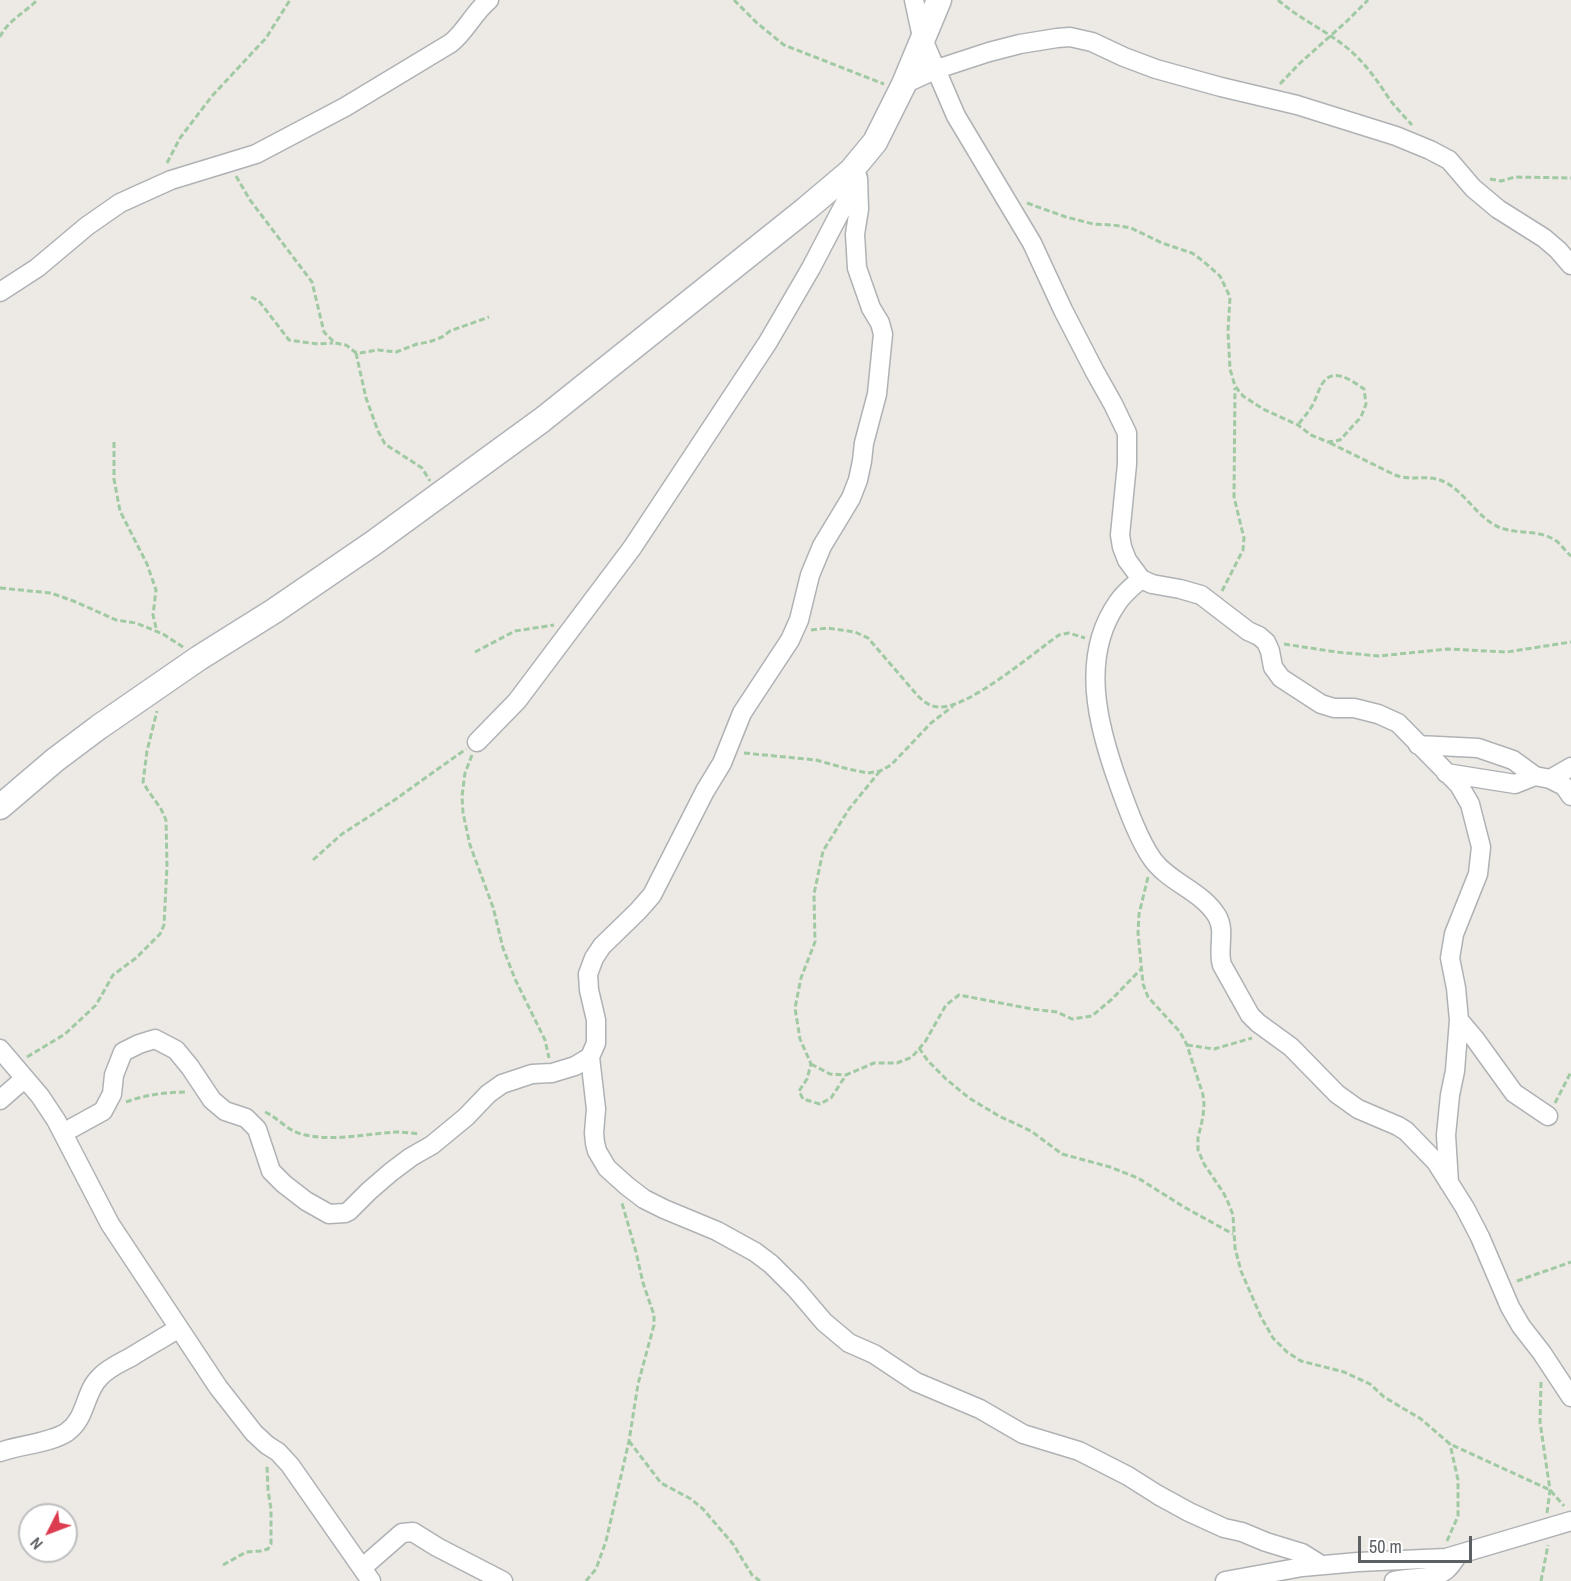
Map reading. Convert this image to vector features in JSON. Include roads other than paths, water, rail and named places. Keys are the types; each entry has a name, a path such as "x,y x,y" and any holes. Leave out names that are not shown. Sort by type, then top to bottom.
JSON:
{"street":[{"path":"0,292 37,268 87,226 120,203 156,186 256,154 345,107 451,43 479,8 489,0"},
{"path":"914,0 922,37 956,116 1032,243 1063,310 1127,433 1127,464 1120,535 1127,560 1141,579 1152,584 1202,595 1217,609 1259,636 1266,642 1273,667 1281,678 1321,704 1334,708 1354,708 1378,714 1398,723 1458,785 1470,804 1481,847 1478,874 1454,934 1450,958 1459,1020 1446,1135 1449,1183"},
{"path":"477,742 518,701 632,548 768,342 811,268 875,142 902,87 939,0"},
{"path":"902,87 937,69 1020,44 1057,38 1092,42 1156,69 1297,105 1396,136 1437,153 1449,160 1473,189 1498,210 1544,238 1571,265"},
{"path":"0,807 99,726 372,544 560,406 851,171 861,167"},
{"path":"861,167 855,234 857,268 883,334 877,394 864,443 858,480 851,498 822,546 810,575 799,620 790,640 742,713 726,753 652,895 602,946 594,958 588,974 596,1020 596,1042 590,1057 596,1109 594,1133 597,1151 607,1168 644,1199 717,1231 755,1252 771,1264 824,1322 849,1343 874,1353 916,1382 980,1409 1023,1434 1079,1451 1189,1512 1224,1528 1302,1553 1321,1565"},
{"path":"1141,579 1118,601 1108,619 1098,645 1096,694 1108,756 1129,814 1151,857 1163,872 1202,899 1217,916 1221,925 1219,958 1221,965 1258,1023 1291,1047 1337,1094 1358,1109 1406,1131 1436,1162 1480,1237 1510,1307 1571,1397"},
{"path":"1418,746 1478,748 1513,760 1564,786 1571,796"},
{"path":"1446,773 1515,784 1571,767"},
{"path":"1459,1020 1514,1093 1548,1116"},
{"path":"63,1133 103,1111 112,1094 114,1075 123,1052 155,1039 176,1050 212,1100 225,1111 246,1118 257,1129 271,1171 284,1184 329,1214 345,1213 411,1156 442,1137 502,1084 532,1074 552,1073 575,1066 590,1057"},
{"path":"0,1049 40,1096 63,1133 110,1224 218,1387 247,1424 290,1465 367,1574 380,1553 396,1536 412,1532 503,1581"},
{"path":"0,1101 24,1079"},
{"path":"0,1452 52,1439 66,1432 78,1422 98,1378 179,1328"},
{"path":"1225,1581 1263,1577 1321,1565 1446,1558 1571,1521"},
{"path":"1394,1581 1440,1574 1458,1555"}]}
